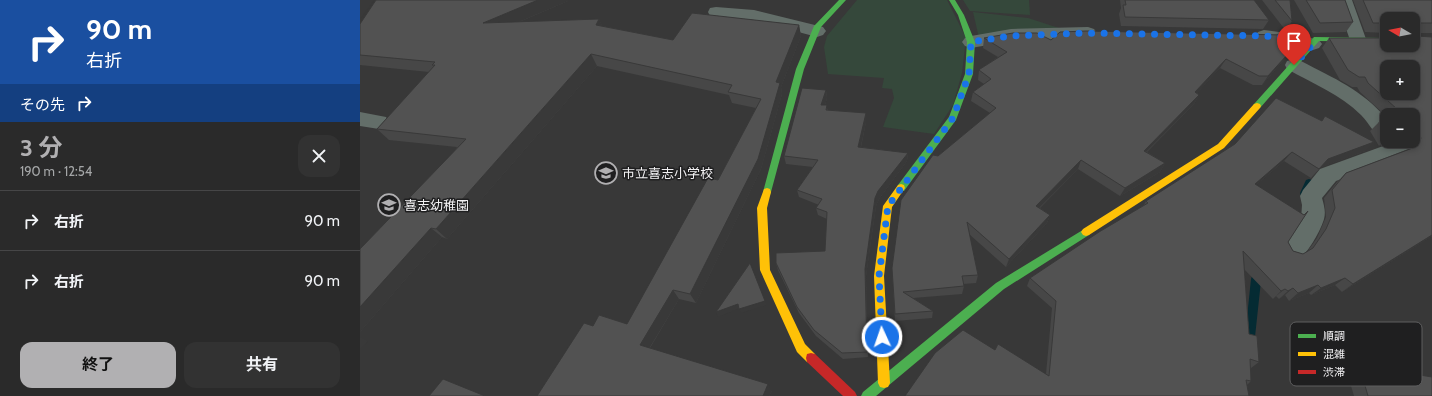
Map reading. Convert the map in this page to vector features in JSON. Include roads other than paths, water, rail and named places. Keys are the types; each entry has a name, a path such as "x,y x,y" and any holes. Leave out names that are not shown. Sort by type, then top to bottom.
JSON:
{"street":[{"path":"843,0 818,26 800,69 762,208 764,270 801,348 851,396"},
{"path":"884,382 879,276 888,206 953,118 969,74 971,42 961,15 952,0"},
{"path":"1344,0 1357,40"},
{"path":"716,12 754,15 817,30"},
{"path":"1265,18 1279,37"},
{"path":"971,42 1011,36 1106,33"},
{"path":"1250,36 1279,37 1313,44"},
{"path":"867,396 1000,286 1221,146 1317,39 1380,40"},
{"path":"1294,65 1350,95 1368,110 1380,125"},
{"path":"1293,251 1308,233 1314,217 1311,196 1328,176 1392,148"}],"waterway":[{"path":"1305,197 1304,193 1309,182"},
{"path":"1250,337 1256,279 1263,273"}],"place":[{"name":"市立喜志小学校","path":"606,173"},
{"name":"喜志幼稚園","path":"389,205"}]}
